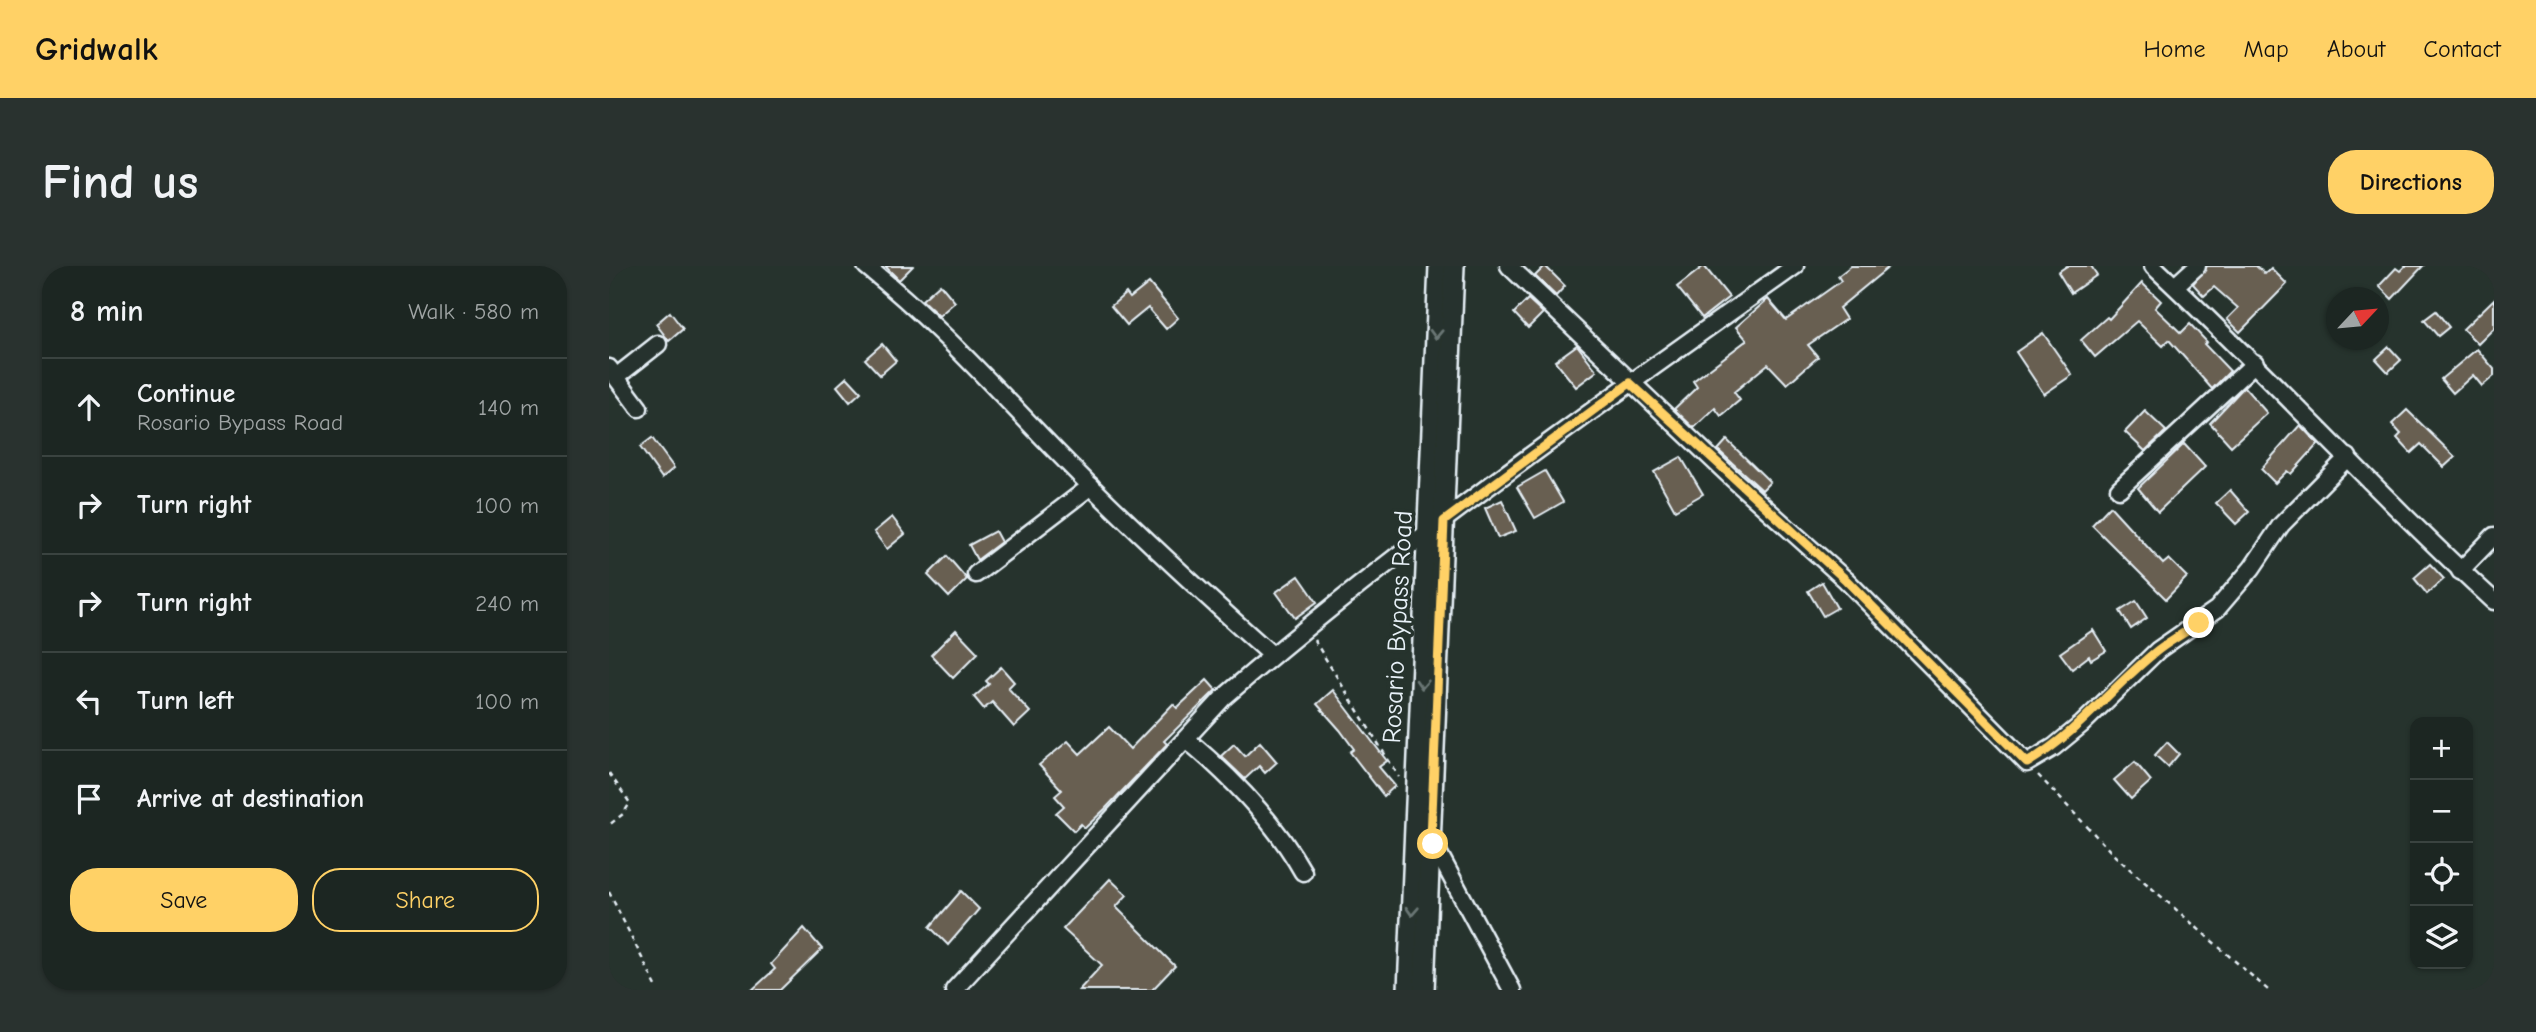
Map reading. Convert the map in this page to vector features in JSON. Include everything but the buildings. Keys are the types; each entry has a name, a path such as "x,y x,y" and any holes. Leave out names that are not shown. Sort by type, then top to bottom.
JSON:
{"main road":[{"name":"Rosario Bypass Road","path":"1424,990 1431,839 1439,266"},
{"name":"Rosario Bypass Road","path":"1408,990 1416,811 1454,266"}],"street":[{"path":"866,266 931,320 1169,563 1272,655"},
{"path":"1509,266 1630,383 1818,553 2027,763 2054,747 2082,724 2158,650 2217,609 2252,568 2291,513 2347,457"},
{"path":"954,990 1223,698 1272,655 1305,627 1630,383 1795,266"},
{"path":"2153,266 2255,363 2494,601"},
{"path":"2175,286 2197,266"},
{"path":"639,408 612,372 659,344"},
{"path":"2119,489 2255,363"},
{"path":"976,574 1091,486"},
{"path":"2460,570 2494,536"},
{"path":"1186,739 1206,756 1281,837 1303,872"},
{"path":"1431,839 1512,990"}],"path":[{"path":"1305,627 1387,754 1416,811"},
{"path":"2027,763 2115,856 2268,990"},
{"path":"609,773 630,803 623,814 609,825"},
{"path":"609,892 658,990"}],"route":[{"path":"1433,844 1431,839 1444,521 1630,383 1732,478 1809,544 2027,763 2054,747 2082,724 2158,650 2199,623"}]}
